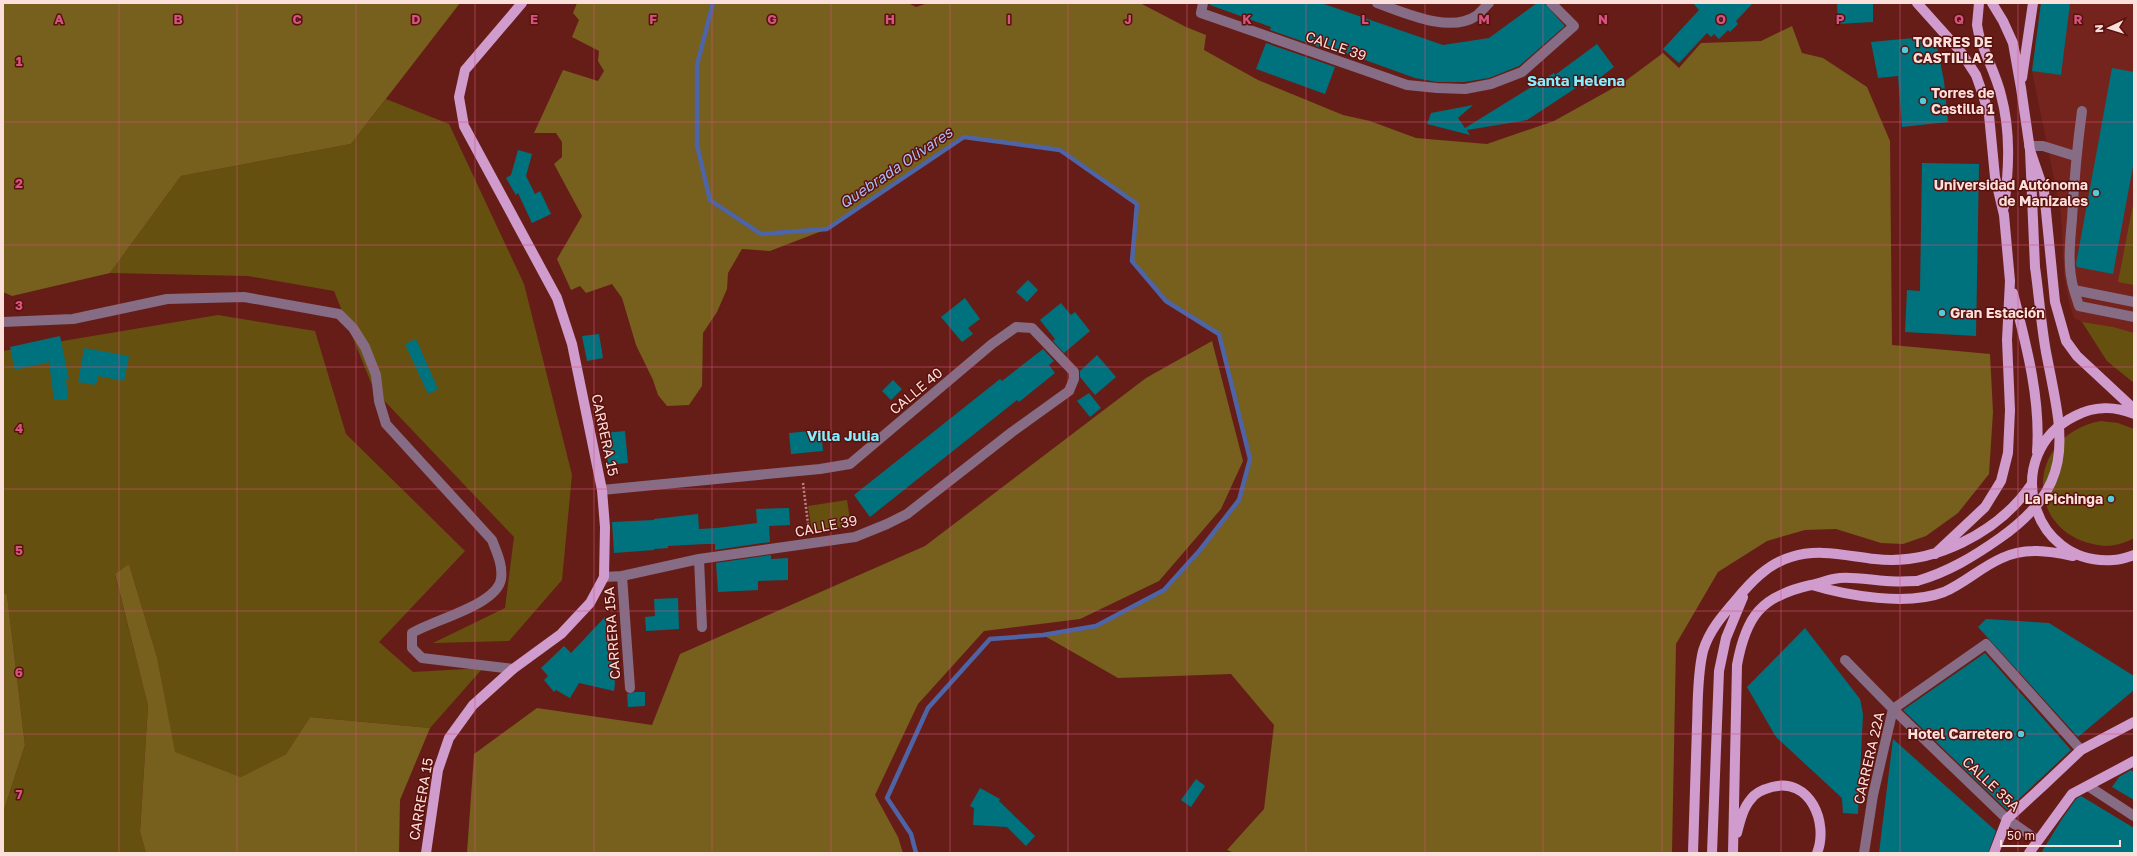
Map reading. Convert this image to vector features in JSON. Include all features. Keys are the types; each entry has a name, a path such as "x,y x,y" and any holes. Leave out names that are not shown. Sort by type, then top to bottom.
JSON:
{"main road":[{"name":"CARRERA 15","path":"426,853 438,770 449,738 473,705 513,669 561,634 590,603 604,577 605,527 602,490 572,344 557,298 464,126 459,97 465,70 522,3"},
{"path":"1917,3 1961,52 1976,75 1989,116 1995,177 2004,215 2010,281 2007,340 2010,433 2001,481 1985,507 1935,554"},
{"path":"1979,3 1977,25 1979,35 2001,93 2007,127 2009,171 2004,215"},
{"path":"1733,853 1735,691 1737,665 1742,643 1749,624 1765,604 1787,590 1812,585 1827,579 1842,578 1917,581 1959,565 2009,532 2033,510 2053,478 2060,445 2035,267 2029,148 2013,43 2003,21 1992,3"},
{"path":"2021,88 2033,3"},
{"path":"2029,148 2044,191 2055,302 2066,341 2076,356 2134,409"},
{"path":"2010,281 2024,337 2033,388 2038,438 2037,454"},
{"path":"2089,558 2066,548 2048,532 2035,510 2031,486 2032,469 2037,454 2048,436 2064,421 2083,412 2104,408 2125,410 2134,414"},
{"path":"1693,853 1701,661 1710,633 1720,617 1749,584 1772,566 1790,557 1808,554 1824,553 1892,561 1917,559 1935,554 1960,544 1984,529 2011,509 2031,486"},
{"path":"1812,585 1830,591 1882,597 1925,596 1943,592 1965,581 2001,558 2014,554 2043,550 2089,558 2114,560 2134,559"},
{"path":"2114,560 2134,555"},
{"path":"1712,853 1718,691 1726,638 1749,584"},
{"path":"1994,853 2007,820 2081,750 2134,722"},
{"path":"2029,853 2072,794 2134,761"},
{"path":"1733,842 1744,810 1751,799 1758,792 1767,788 1790,786 1799,789 1814,804 1820,830 1819,847 1817,853"}],"street":[{"name":"CALLE 39","path":"1204,3 1201,13 1407,85 1465,89 1491,84 1522,72 1574,26 1551,3"},
{"path":"1377,3 1424,20 1448,23 1462,22 1475,16 1489,3"},
{"path":"2082,111 2075,156 2070,236 2070,278 2079,306 2134,318"},
{"path":"2029,148 2043,146 2075,156"},
{"path":"2074,290 2134,302"},
{"path":"3,322 73,319 167,299 244,297 339,314 353,328 365,347 376,375 379,401 386,424 492,540 501,563 501,580 494,593 477,604 425,625 412,633 412,648 422,658 513,669"},
{"name":"CALLE 40","path":"602,490 802,471 850,464 992,344 1016,327 1032,328 1074,372 1074,379"},
{"name":"CALLE 39","path":"604,577 622,576 699,559 855,537 907,514 1012,432 1069,391 1074,379"},
{"path":"699,559 702,627"},
{"name":"CARRERA 15A","path":"622,576 630,688"},
{"name":"CARRERA 22A","path":"1864,853 1873,795 1893,709 1986,644 2081,750"},
{"name":"CALLE 35A","path":"1845,660 2007,820 2037,840"},
{"path":"2088,786 2134,816"}],"path":[{"path":"802,471 810,544"}],"shaded area":[{"path":"3,3 460,3 351,144 181,176 110,273 12,296 3,292"},
{"path":"577,3 908,3 916,7 928,3 1140,3 1186,27 1206,35 1204,50 1258,80 1343,115 1370,121 1416,138 1487,144 1554,121 1624,82 1663,53 1679,68 1701,43 1761,41 1792,26 1802,53 1823,58 1867,87 1890,141 1892,345 1990,354 1993,412 1989,474 1958,513 1926,536 1903,544 1881,543 1836,529 1805,530 1767,541 1718,572 1676,644 1672,853 1234,853 1227,850 1264,809 1274,725 1231,674 1118,678 1043,635 1096,626 1164,590 1200,550 1239,500 1250,459 1219,334 1166,301 1132,261 1137,204 1060,150 964,137 827,229 770,251 742,249 728,273 727,289 717,312 703,333 702,386 689,405 667,406 658,395 653,380 636,345 622,298 612,284 586,293 580,286 571,290 557,259 582,216 554,164 562,157 562,142 556,133 534,133 563,70 598,81 604,71 598,61 599,51 572,37 579,20 573,13"},
{"name":"Universidad Autónoma de Manizales","path":"2041,3 2134,3 2134,383 2107,361 2082,322 2074,318 2069,301 2064,275 2061,213 2032,71"},
{"path":"386,99 449,124 524,284 572,475 562,580 509,641 433,643 505,608 514,537 374,390 334,291 248,276 110,273 181,176 351,144"},
{"path":"2134,199 2134,285 2118,282"},
{"path":"218,315 315,331 346,434 465,551 379,642 413,672 483,668 430,728 310,717 286,754 241,777 174,752 157,657 129,564 115,575 148,706 140,832 146,853 3,853 3,813 25,745 7,595 3,592 3,351"},
{"path":"2082,322 2113,327 2134,333 2134,383 2107,361"},
{"path":"1212,341 1243,461 1221,509 1159,581 1080,619 984,631 918,704 875,795 898,837 903,853 467,853 474,754 537,708 652,725 680,654 925,546 1146,378"},
{"path":"2101,421 2118,423 2134,429 2134,538 2109,546 2093,544 2070,535 2054,520 2045,502 2043,482 2047,462 2059,444 2077,429"},
{"path":"847,500 851,526 812,532 808,506"},
{"path":"129,564 157,657 175,752 241,777 286,754 310,717 430,728 400,800 399,853 146,853 140,832 148,706 115,574"},
{"path":"3,592 7,595 25,745 3,813"}],"building":[{"path":"1211,3 1321,3 1443,45 1489,38 1537,3 1544,3 1565,26 1519,66 1489,78 1464,82 1437,82 1415,78 1340,51 1339,54 1270,30 1271,27 1210,5"},
{"path":"1693,3 1753,3 1736,21 1738,24 1730,32 1728,30 1719,39 1714,34 1711,37 1707,33 1679,63 1663,49 1699,10"},
{"path":"1837,3 1873,3 1873,22 1838,24"},
{"path":"2041,3 2070,3 2061,75 2032,71"},
{"path":"1935,36 1944,81 1948,122 1902,127 1898,76 1878,78 1871,42"},
{"path":"1266,43 1335,67 1325,94 1256,69"},
{"path":"1597,44 1614,67 1585,89 1582,84 1527,120 1467,130 1470,135 1427,124 1431,113 1473,105 1458,118 1465,128 1554,73 1555,75"},
{"path":"2112,68 2134,72 2134,161 2113,274 2077,267 2076,264"},
{"path":"518,150 532,154 526,176 535,194 540,191 551,214 532,223 518,193 516,195 506,178 511,175"},
{"path":"1922,163 1979,164 1976,336 1905,332 1907,290 1920,291"},
{"path":"1028,280 1038,290 1027,302 1016,292"},
{"path":"965,298 980,319 968,328 973,334 962,342 941,317"},
{"path":"1061,303 1071,315 1075,312 1090,331 1064,353 1053,341 1055,339 1040,320"},
{"path":"599,334 603,358 587,361 582,336"},
{"path":"60,336 69,380 66,380 68,399 54,400 49,362 15,370 10,347"},
{"path":"416,339 438,389 428,394 405,344"},
{"path":"84,348 129,356 124,381 98,376 96,385 78,382"},
{"path":"1043,349 1054,361 1049,365 1055,373 1019,402 1017,400 870,517 854,495 1000,379 1002,381"},
{"path":"1097,355 1116,377 1095,395 1080,377 1080,371"},
{"path":"893,380 902,389 891,400 882,391"},
{"path":"1089,393 1101,408 1090,417 1077,401"},
{"path":"821,430 823,451 791,454 789,433"},
{"path":"625,431 628,463 608,465 605,433"},
{"path":"789,508 790,525 769,526 770,542 715,550 715,544 705,544 668,546 668,548 654,550 614,553 612,522 654,520 698,514 699,529 717,528 757,523 756,509"},
{"path":"771,555 771,559 788,558 788,580 758,581 758,590 718,592 716,563"},
{"path":"678,598 679,629 646,631 645,617 655,616 654,599"},
{"path":"605,617 615,683 614,691 579,683 570,698 556,690 554,692 544,680 548,676 541,668 564,646 571,653"},
{"path":"1986,619 2049,623 2134,676 2134,690 2078,737 1978,627"},
{"path":"1805,628 1860,699 1863,714 1858,814 1843,813 1842,798 1776,737 1747,687"},
{"path":"1985,653 2071,750 2007,810 1903,710"},
{"path":"645,692 645,706 628,707 627,694"},
{"path":"1893,739 1996,831 1988,853 1879,853"},
{"path":"2131,770 2134,772 2134,800 2112,787 2119,777"},
{"path":"1196,779 1205,786 1191,807 1181,800"},
{"path":"980,788 1000,799 999,801 1035,836 1026,846 1007,827 973,825 974,808 970,806"},
{"path":"2081,796 2134,828 2134,853 2041,853 2076,799"}],"waterway":[{"name":"Quebrada Olivares","path":"713,3 697,65 697,145 710,200 761,234 827,229 964,137 1060,150 1137,204 1132,261 1166,301 1219,334 1250,459 1239,500 1200,550 1164,590 1096,626 1043,635 990,639 928,708 887,798 911,834 916,853"}],"place":[{"name":"TORRES DE CASTILLA 2","path":"1905,50"},
{"name":"Torres de Castilla 1","path":"1923,101"},
{"name":"Universidad Autónoma de Manizales","path":"2096,193"},
{"name":"Gran Estación","path":"1942,313"},
{"name":"La Pichinga","path":"2111,499"},
{"name":"Hotel Carretero","path":"2021,734"}],"district":[{"name":"Santa Helena","path":"1576,81"},
{"name":"Villa Julia","path":"843,436"}]}
